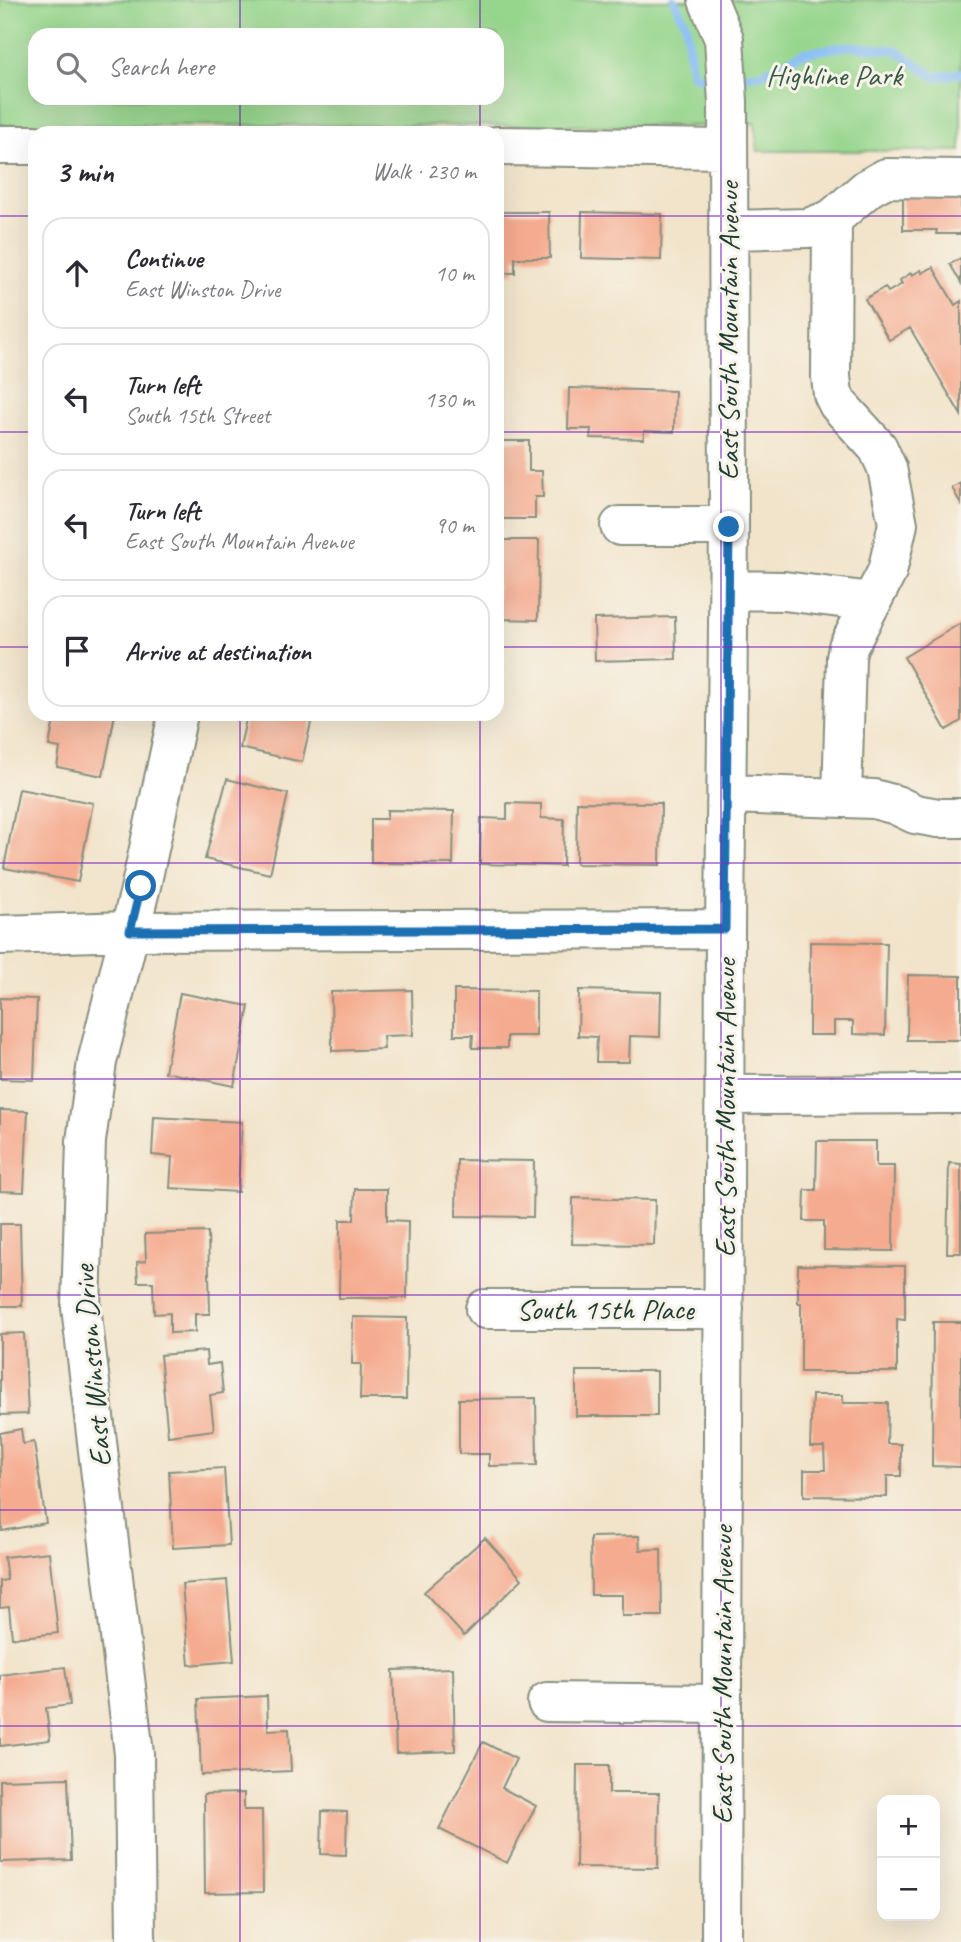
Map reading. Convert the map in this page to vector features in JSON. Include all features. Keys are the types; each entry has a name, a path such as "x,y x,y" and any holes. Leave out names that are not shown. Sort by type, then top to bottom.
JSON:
{"street":[{"name":"East South Mountain Avenue","path":"708,0 724,39 728,102 729,590 725,929 722,1942"},
{"path":"0,145 28,145"},
{"path":"504,146 726,149"},
{"path":"728,230 808,228 832,219 868,188 886,178 961,178"},
{"path":"832,219 833,394 838,404 878,448 887,468 898,524 887,572 848,647 842,798"},
{"path":"620,526 729,527"},
{"path":"729,590 784,592 872,603"},
{"name":"East Winston Drive","path":"136,1942 134,1754 81,1307 86,1141 97,1062 130,931 176,721"},
{"path":"727,794 874,799 915,814 961,818"},
{"path":"0,935 130,931 725,929"},
{"path":"725,1095 961,1094"},
{"name":"South 15th Place","path":"485,1308 724,1309"},
{"path":"547,1702 722,1704"}],"green space":[{"name":"Highline Park","path":"0,0 961,0 961,151 757,151 755,123 695,126 0,125"}],"building":[{"path":"903,196 961,197 961,234 936,234 937,230 903,230"},
{"path":"504,212 549,212 550,258 515,258 515,273 504,273"},
{"path":"582,212 662,214 661,260 581,258"},
{"path":"961,258 961,283 950,264"},
{"path":"933,267 955,305 961,301 961,415 910,328 889,340 865,299 885,287 888,292 902,284 900,280 911,273 912,275 921,270 922,273"},
{"path":"569,388 675,391 674,432 644,431 644,439 590,438 591,429 568,429"},
{"path":"504,441 529,441 529,471 542,471 543,497 535,497 535,519 504,519"},
{"path":"961,483 961,504 952,488"},
{"path":"504,540 539,540 538,620 504,619"},
{"path":"675,617 676,659 595,661 594,619"},
{"path":"961,623 961,721 946,730 904,657"},
{"path":"54,721 114,721 103,776 57,767 60,748 49,746"},
{"path":"246,721 311,721 302,762 240,748"},
{"path":"227,779 288,794 270,874 205,859"},
{"path":"19,789 93,803 78,882 4,868"},
{"path":"577,802 661,803 660,865 576,864"},
{"path":"507,803 541,804 541,818 564,819 563,866 480,864 481,818 507,819"},
{"path":"387,810 454,811 453,864 371,863 371,819 387,819"},
{"path":"810,942 887,943 885,1035 853,1034 853,1021 834,1021 834,1035 809,1035"},
{"path":"908,975 961,976 961,1040 907,1040"},
{"path":"412,990 413,1035 383,1036 384,1049 332,1051 331,992"},
{"path":"454,990 536,991 536,1036 507,1036 507,1048 472,1048 473,1035 454,1035"},
{"path":"579,990 661,992 660,1037 630,1036 629,1062 596,1062 597,1037 578,1036"},
{"path":"180,993 249,1006 234,1086 165,1072"},
{"path":"0,998 37,999 34,1080 0,1079"},
{"path":"0,1110 28,1111 24,1192 0,1191"},
{"path":"154,1117 242,1122 238,1192 170,1188 172,1157 152,1155"},
{"path":"817,1141 876,1141 876,1166 894,1166 893,1251 824,1250 824,1221 804,1221 805,1190 816,1190"},
{"path":"457,1160 534,1161 533,1217 456,1216"},
{"path":"949,1163 961,1164 961,1253 947,1253"},
{"path":"355,1189 387,1189 387,1220 408,1221 407,1298 339,1298 340,1220 354,1220"},
{"path":"573,1198 655,1200 654,1245 572,1244"},
{"path":"0,1224 20,1224 22,1306 0,1306"},
{"path":"208,1232 210,1314 195,1314 195,1332 170,1333 170,1313 154,1314 153,1282 138,1282 137,1262 146,1261 145,1234"},
{"path":"798,1265 905,1266 905,1320 897,1319 897,1372 801,1372"},
{"path":"353,1317 407,1318 406,1399 360,1399 361,1364 352,1364"},
{"path":"933,1322 961,1322 961,1467 932,1466"},
{"path":"24,1333 28,1414 0,1415 0,1334"},
{"path":"206,1351 207,1365 220,1363 223,1393 210,1395 214,1430 168,1436 160,1355"},
{"path":"576,1371 657,1371 657,1416 576,1416"},
{"path":"812,1395 843,1395 843,1403 888,1403 887,1444 901,1444 901,1476 887,1476 887,1497 804,1496 804,1470 825,1470 824,1447 810,1447"},
{"path":"536,1398 537,1465 489,1466 489,1454 459,1454 459,1399"},
{"path":"21,1429 23,1444 34,1442 46,1523 2,1531 0,1433"},
{"path":"224,1468 229,1545 173,1548 169,1471"},
{"path":"639,1536 640,1550 661,1549 662,1616 622,1616 622,1595 591,1595 590,1537"},
{"path":"485,1538 522,1579 464,1636 424,1592"},
{"path":"49,1552 58,1633 12,1638 9,1607 0,1608 0,1581 7,1580 4,1557"},
{"path":"227,1580 234,1661 189,1665 182,1584"},
{"path":"65,1667 70,1705 46,1708 50,1740 0,1746 0,1675"},
{"path":"453,1668 455,1751 396,1753 393,1670"},
{"path":"267,1696 268,1730 289,1729 291,1771 201,1775 198,1699"},
{"path":"483,1742 516,1759 502,1788 536,1806 507,1863 439,1829"},
{"path":"577,1765 609,1765 609,1793 659,1793 658,1868 576,1867"},
{"path":"68,1778 71,1860 1,1862 0,1780"},
{"path":"244,1793 244,1810 262,1810 263,1892 205,1893 204,1794"},
{"path":"322,1811 347,1812 346,1855 321,1854"}],"waterway":[{"path":"674,0 686,24 692,74 704,79 719,78"},
{"path":"736,76 761,74 803,53 847,46 896,50 935,77 961,73"}],"route":[{"path":"141,886 130,931 725,929 729,527"}]}
